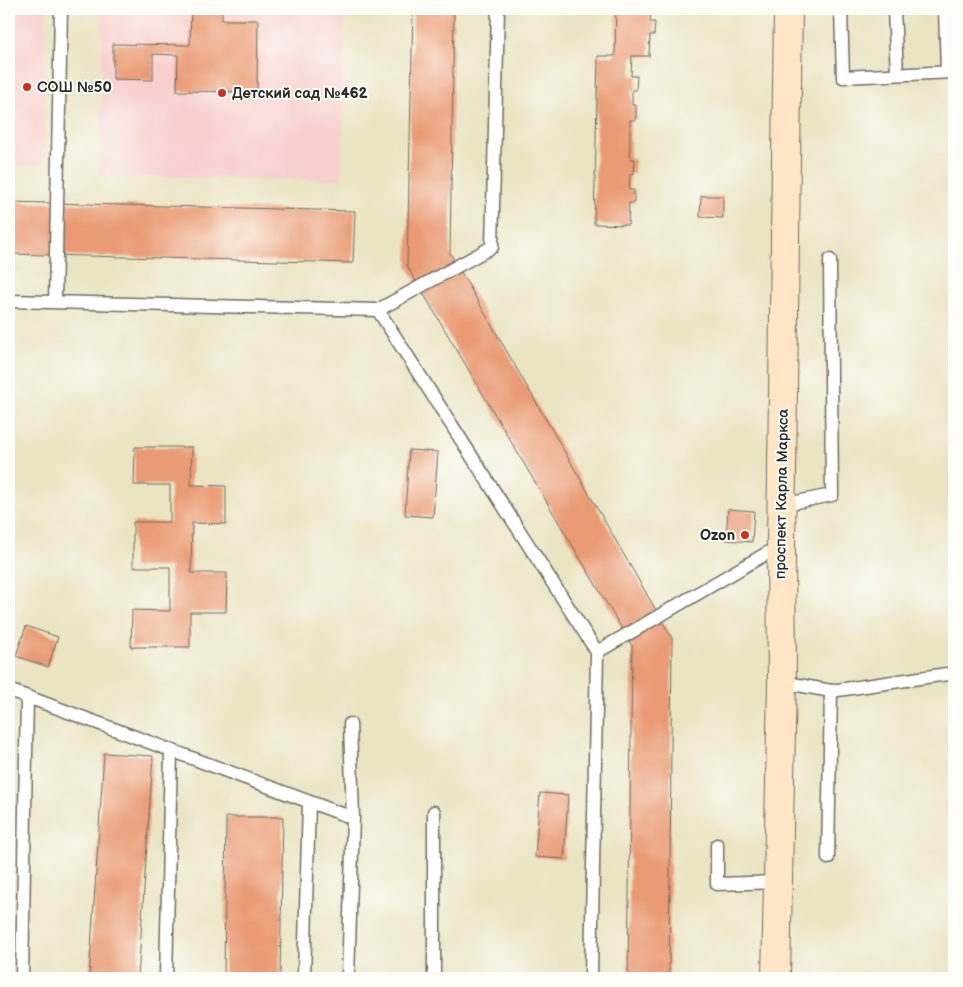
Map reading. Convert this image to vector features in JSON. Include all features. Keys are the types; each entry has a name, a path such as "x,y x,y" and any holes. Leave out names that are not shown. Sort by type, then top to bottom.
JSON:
{"main road":[{"name":"проспект Карла Маркса","path":"776,978 782,682 781,505 788,9"}],"lane":[{"path":"55,302 61,9"},
{"path":"9,301 378,310 492,247 498,9"},
{"path":"842,9 844,78 951,72 945,9"},
{"path":"894,9 897,74"},
{"path":"781,505 832,495 830,260"},
{"path":"378,310 597,652 591,978"},
{"path":"597,652 781,545"},
{"path":"782,682 830,691 954,673"},
{"path":"9,690 353,818"},
{"path":"828,858 830,691"},
{"path":"22,978 27,697"},
{"path":"348,978 353,818 350,724"},
{"path":"166,978 172,751"},
{"path":"304,978 309,802"},
{"path":"434,812 434,978"},
{"path":"717,845 717,884 778,882"}],"shaded area":[{"name":"СОШ №50","path":"9,9 46,9 43,165 9,165"},
{"name":"Детский сад №462","path":"102,9 345,9 342,180 100,176"}],"building":[{"path":"191,9 222,9 222,20 258,20 257,92 177,91 178,55 153,54 153,80 113,79 113,44 190,45"},
{"path":"413,9 454,9 450,253 672,638 669,978 628,978 632,646 407,266"},
{"path":"616,9 651,9 650,22 655,22 654,35 650,35 649,56 632,56 631,76 637,76 636,90 632,90 632,105 636,105 636,120 630,120 630,159 635,159 634,174 630,174 629,190 634,190 634,203 629,203 628,225 594,224 598,56 615,56"},
{"path":"701,196 723,196 723,218 700,217"},
{"path":"9,202 355,211 353,263 9,254"},
{"path":"135,447 192,447 191,485 226,486 226,524 192,523 191,573 227,573 226,612 190,612 190,647 131,647 132,610 170,611 170,567 133,567 133,522 170,522 170,485 134,485"},
{"path":"409,450 438,452 433,517 405,515"},
{"path":"728,509 754,511 752,542 726,540"},
{"path":"26,626 58,637 48,667 16,656"},
{"path":"104,753 153,756 138,978 89,978"},
{"path":"540,793 568,795 564,859 535,857"},
{"path":"226,817 283,817 280,978 224,978"}],"place":[{"name":"СОШ №50","path":"27,87"},
{"name":"Детский сад №462","path":"222,93"},
{"name":"Ozon","path":"745,535"}]}
